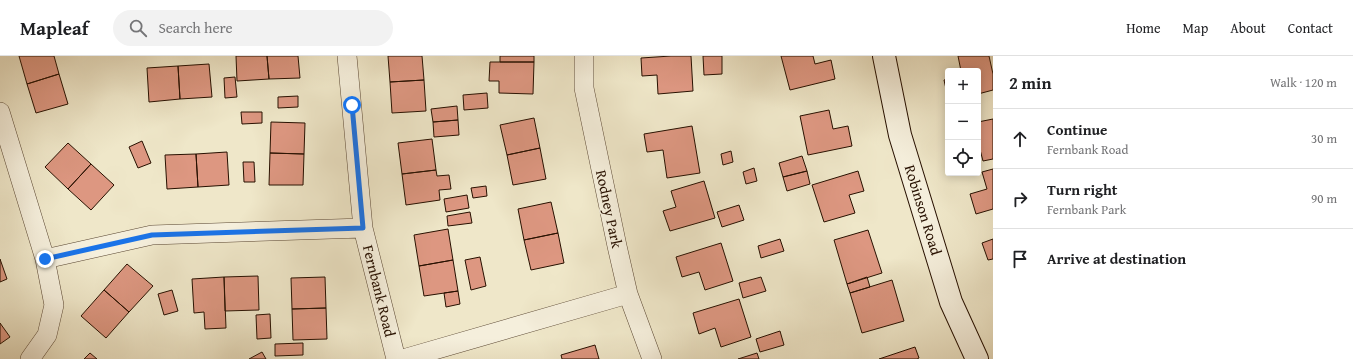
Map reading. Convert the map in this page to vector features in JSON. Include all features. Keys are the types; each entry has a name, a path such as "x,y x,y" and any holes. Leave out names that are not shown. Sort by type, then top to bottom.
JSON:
{"street":[{"name":"Fernbank Road","path":"347,56 363,228 396,359"},
{"name":"Rodney Park","path":"584,56 584,88 616,246 628,294 652,359"},
{"name":"Robinson Road","path":"884,56 900,135 951,302 977,359"},
{"path":"0,112 45,259 54,305 47,335 30,359"},
{"path":"45,259 152,235 363,228"},
{"path":"403,359 628,294"}],"building":[{"path":"19,56 54,56 59,74 27,84"},
{"path":"236,56 267,56 269,79 237,81"},
{"path":"267,56 298,56 300,78 269,79"},
{"path":"388,56 422,56 424,80 390,82"},
{"path":"500,56 534,56 534,62 500,62"},
{"path":"691,56 693,91 658,94 657,75 642,76 641,58"},
{"path":"703,56 722,56 722,74 704,75"},
{"path":"781,56 813,56 815,64 831,60 835,79 790,90"},
{"path":"958,56 989,56 993,74 993,90 981,93 981,68 960,68"},
{"path":"490,62 534,62 533,94 499,93 499,81 489,81"},
{"path":"209,64 212,97 180,99 178,66"},
{"path":"178,66 180,99 149,102 147,68"},
{"path":"59,74 68,104 36,113 27,84"},
{"path":"235,77 237,97 225,98 224,78"},
{"path":"424,80 426,111 392,113 390,82"},
{"path":"487,93 488,108 464,110 463,95"},
{"path":"298,96 298,107 278,108 278,97"},
{"path":"457,106 458,120 433,122 431,109"},
{"path":"829,110 833,129 848,126 852,146 808,155 800,116"},
{"path":"241,112 262,112 262,123 242,124"},
{"path":"534,118 540,148 507,155 500,125"},
{"path":"993,119 993,159 983,161 981,153 981,121"},
{"path":"458,120 459,135 434,137 433,122"},
{"path":"271,122 305,123 304,154 270,153"},
{"path":"692,126 700,173 667,178 663,150 647,152 644,134"},
{"path":"432,139 436,170 402,174 398,143"},
{"path":"142,141 151,163 138,168 129,147"},
{"path":"68,143 91,164 68,189 45,167"},
{"path":"540,148 546,179 513,185 507,155"},
{"path":"731,151 733,162 723,165 721,154"},
{"path":"227,152 229,185 198,187 196,154"},
{"path":"270,153 304,154 303,185 269,185"},
{"path":"196,154 198,187 167,189 165,155"},
{"path":"802,156 807,171 783,177 779,163"},
{"path":"243,162 254,162 255,182 244,182"},
{"path":"91,164 114,185 91,210 68,189"},
{"path":"754,168 757,181 746,184 743,172"},
{"path":"993,169 993,209 976,214 970,194 987,189 982,172"},
{"path":"436,170 437,176 449,175 451,189 439,190 440,200 406,205 402,174"},
{"path":"807,171 810,184 787,191 783,177"},
{"path":"858,171 864,191 849,195 855,213 824,222 812,185"},
{"path":"704,181 715,218 670,231 663,211 676,207 671,191"},
{"path":"486,186 487,196 473,198 471,188"},
{"path":"467,195 469,208 446,212 444,199"},
{"path":"551,202 558,233 524,240 518,209"},
{"path":"739,205 744,220 722,227 717,212"},
{"path":"470,212 472,223 448,226 447,216"},
{"path":"448,229 453,260 419,266 414,235"},
{"path":"868,230 882,273 847,284 834,240"},
{"path":"558,233 564,263 531,270 524,240"},
{"path":"780,239 784,251 761,258 758,246"},
{"path":"993,239 993,259 988,260 982,243"},
{"path":"721,243 733,281 705,290 699,272 682,277 676,257"},
{"path":"480,257 486,286 471,290 465,260"},
{"path":"0,259 7,279 0,282"},
{"path":"453,260 458,291 424,296 419,266"},
{"path":"127,264 153,286 129,312 104,290"},
{"path":"258,276 259,310 225,311 224,277"},
{"path":"224,277 226,328 205,329 204,312 194,313 192,279"},
{"path":"325,277 326,308 292,309 291,278"},
{"path":"761,277 766,291 743,298 739,283"},
{"path":"867,277 870,287 850,293 847,284"},
{"path":"892,280 904,321 862,333 850,293"},
{"path":"104,290 129,312 106,338 81,316"},
{"path":"172,290 178,311 164,315 158,294"},
{"path":"458,291 460,304 446,307 444,293"},
{"path":"739,299 751,337 721,347 715,328 699,334 693,313"},
{"path":"326,308 327,339 293,340 292,309"},
{"path":"270,314 271,338 257,339 256,315"},
{"path":"0,323 10,337 0,344"},
{"path":"780,331 784,345 760,352 756,339"},
{"path":"303,343 303,355 275,356 275,344"},
{"path":"595,345 599,359 562,359 561,355"},
{"path":"915,347 919,358 917,359 879,359"},
{"path":"262,352 266,359 249,359"},
{"path":"90,353 97,359 84,359"},
{"path":"757,353 759,359 738,359"}],"route":[{"path":"45,259 152,235 363,228 352,105"}]}
